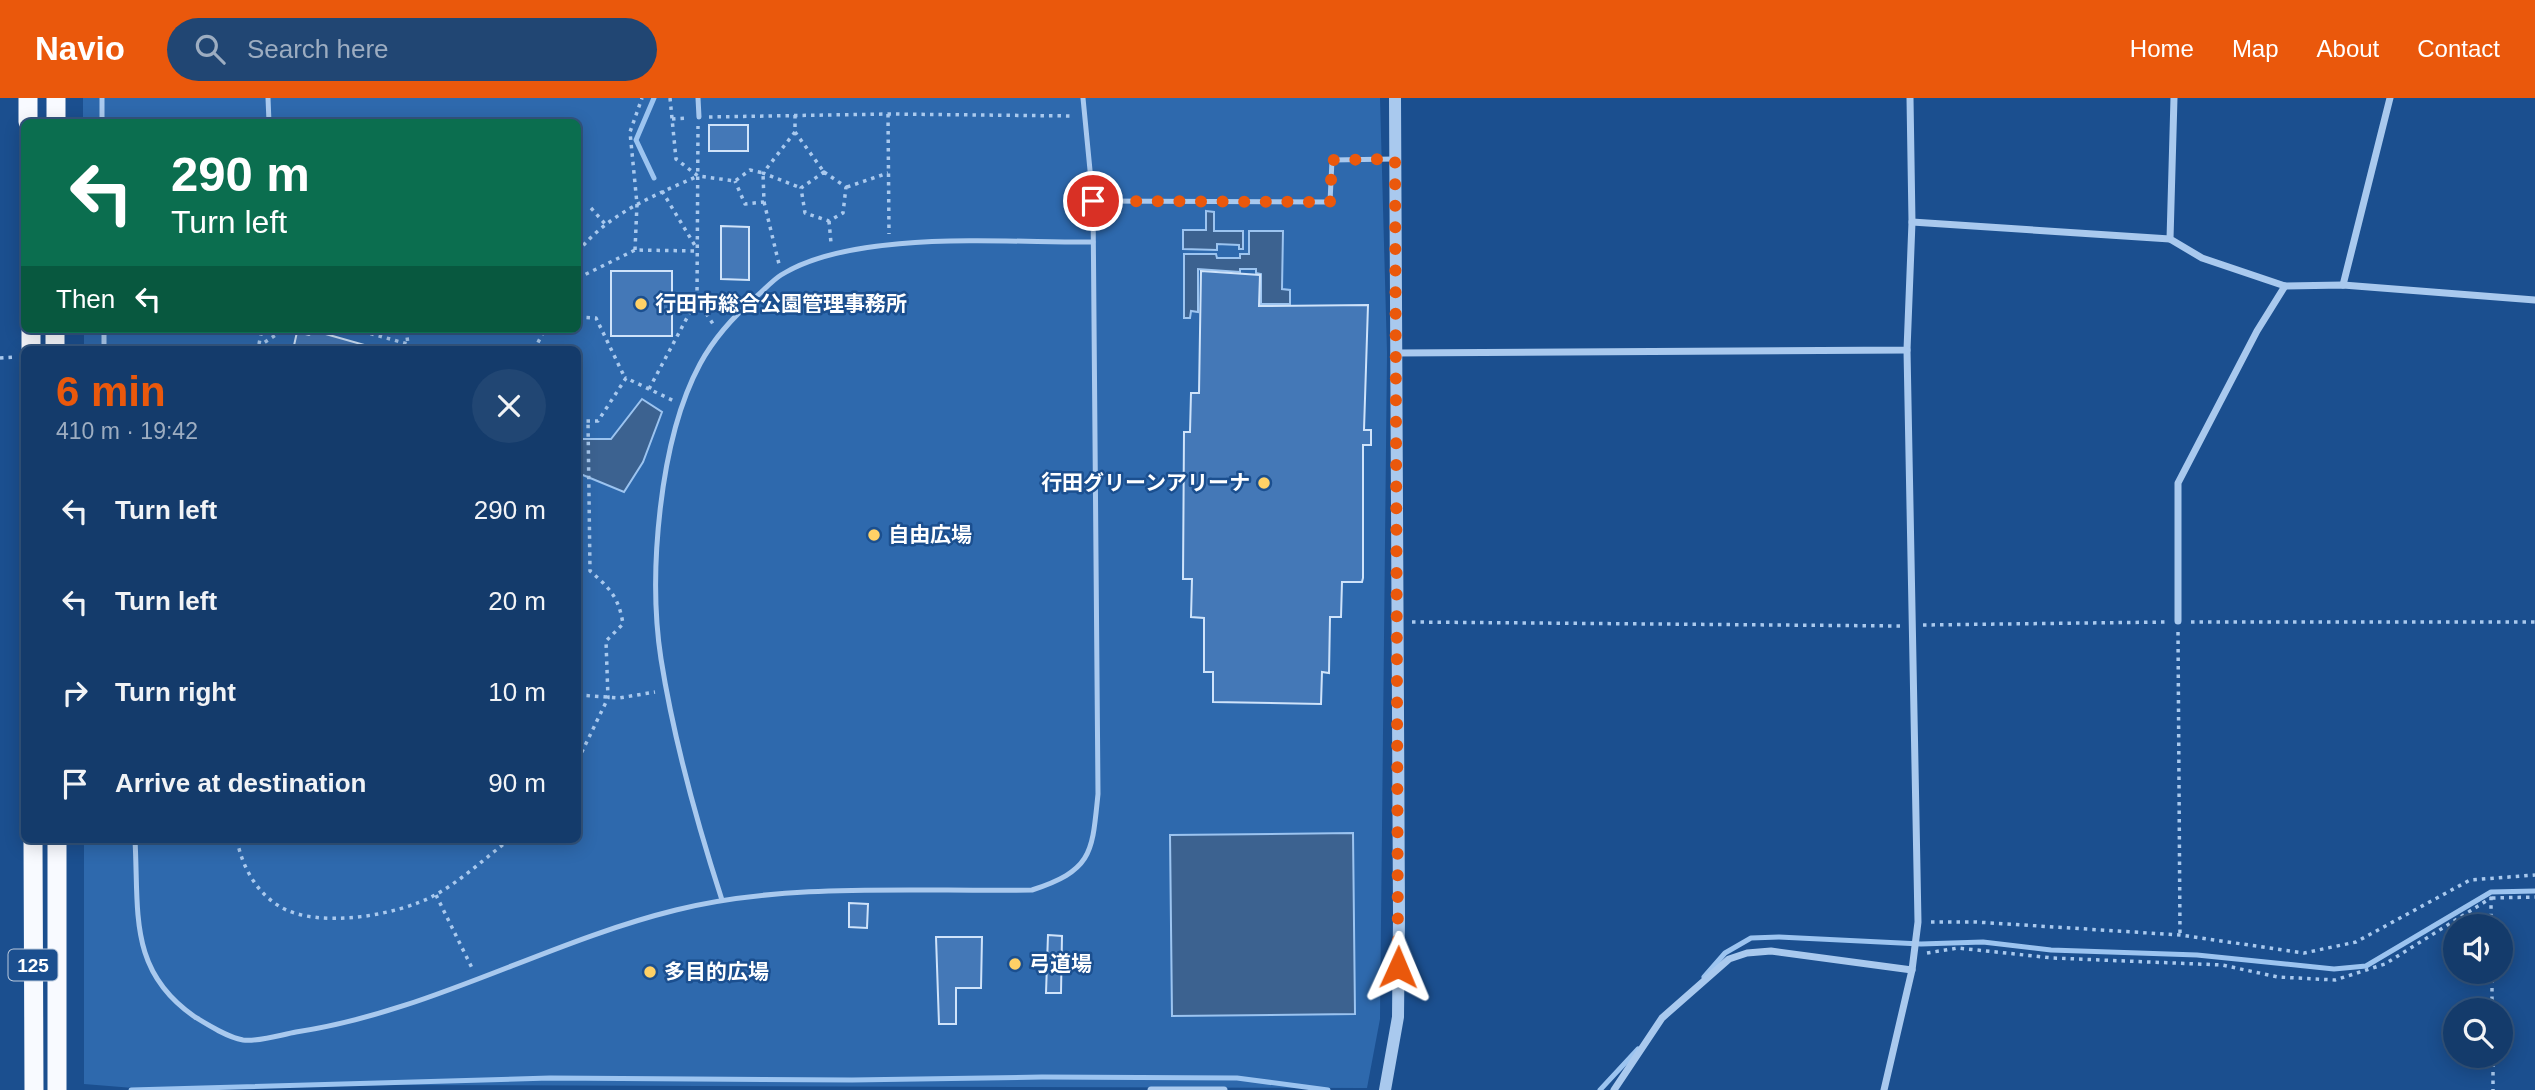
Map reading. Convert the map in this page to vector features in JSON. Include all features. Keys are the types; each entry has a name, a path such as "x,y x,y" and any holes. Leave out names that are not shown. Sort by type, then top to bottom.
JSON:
{"highway":[{"path":"28,98 29,119"},
{"path":"56,98 56,119"},
{"name":"125","path":"33,843 34,1090"},
{"name":"125","path":"57,843 57,1090"}],"street":[{"path":"1385,1090 1398,1017 1395,98"},
{"path":"1884,1090 1915,956 1919,922 1908,350 1912,222 1910,98"},
{"path":"2170,239 2174,98"},
{"path":"2343,285 2390,98"},
{"path":"1912,222 2170,239 2202,258 2285,286 2343,285 2535,300"},
{"path":"2178,621 2178,483 2257,331 2285,286"},
{"path":"1396,353 1908,350"},
{"path":"1614,1090 1662,1018 1730,959 1747,953 1771,951 1912,970"},
{"path":"1150,1090 1224,1090"}],"lane":[{"path":"102,98 102,119"},
{"path":"268,98 269,119"},
{"path":"698,98 698,117"},
{"path":"135,843 140,936 149,971 173,1002 220,1031 243,1040 332,1027 427,1000 560,947 673,910 776,893 1032,890 1057,882 1082,865 1092,845 1098,794 1093,201 1083,98"},
{"path":"1093,201 1330,202 1332,160 1395,159"},
{"path":"722,900 689,793 661,656 656,569 665,476 683,405 700,363 736,315 781,275 832,254 889,244 1093,242"}],"path":[{"path":"635,250 637,204 630,132 642,98"},
{"path":"670,98 676,159 698,176 735,181 750,170 801,188"},
{"path":"672,119 888,114 1083,116"},
{"path":"888,114 889,244"},
{"path":"795,115 795,132 824,172 846,187"},
{"path":"649,389 697,299 698,117"},
{"path":"781,275 764,202 764,173 795,132"},
{"path":"801,188 824,172"},
{"path":"846,187 888,173"},
{"path":"581,248 590,236 637,204 698,176"},
{"path":"735,181 745,204 764,202"},
{"path":"801,188 805,213 829,221 843,213 846,187"},
{"path":"662,191 698,251"},
{"path":"591,208 606,225"},
{"path":"829,221 832,254"},
{"path":"581,277 635,250 698,251"},
{"path":"697,299 720,336"},
{"path":"581,317 596,318 625,378 683,405"},
{"path":"259,346 261,333"},
{"path":"259,346 279,333"},
{"path":"368,333 408,344 407,333"},
{"path":"581,421 598,421 625,378"},
{"path":"581,754 608,698 606,641 623,624 620,605 613,591 590,571 588,421"},
{"path":"2178,621 2535,622"},
{"path":"581,695 608,698 639,695"},
{"path":"238,843 241,859 257,887 280,907 312,917 379,914 406,908 436,895 505,843"},
{"path":"1919,922 1976,922 2180,935 2304,953 2357,942 2470,880 2535,876"},
{"path":"436,895 478,981"},
{"path":"1915,956 1958,948 2053,958 2222,965 2278,977 2334,980 2385,964 2491,898 2535,897"},
{"path":"2491,898 2491,914"},
{"path":"2493,1068 2493,1090"}],"shaded area":[{"path":"83,98 1380,98 1387,353 1380,1019 1367,1088 391,1085 158,1090 84,1084 84,843 581,843 581,346 84,346 84,333 581,333 581,119 83,119"},
{"path":"1206,211 1214,212 1214,231 1243,231 1243,249 1239,249 1239,245 1217,244 1217,250 1183,249 1183,230 1206,230"},
{"path":"1249,231 1283,231 1282,289 1290,290 1290,304 1261,304 1261,274 1256,273 1256,269 1240,269 1240,272 1198,269 1198,312 1191,311 1190,318 1184,318 1184,254 1216,254 1217,258 1240,258 1240,254 1249,254"},
{"path":"642,399 662,412 643,462 624,492 581,474 581,439 611,439"},
{"path":"1353,833 1355,1014 1172,1016 1170,835"}],"building":[{"path":"709,125 748,125 748,151 709,151"},
{"path":"721,226 749,227 749,280 721,279"},
{"name":"行田市総合公園管理事務所","path":"611,271 672,271 672,336 611,336"},
{"path":"1201,271 1260,275 1259,306 1368,305 1364,430 1371,430 1371,445 1363,445 1363,578 1362,582 1342,582 1341,617 1330,617 1329,673 1322,672 1321,704 1213,702 1213,672 1204,672 1204,618 1191,617 1192,579 1183,579 1184,432 1190,432 1191,393 1199,393"},
{"path":"297,333 322,333 368,346 294,346"},
{"path":"849,903 868,904 867,928 849,927"},
{"path":"1048,935 1062,936 1061,993 1046,993"},
{"path":"936,937 982,937 981,988 956,988 956,1024 939,1024"}],"waterway":[{"path":"654,98 636,140 654,178"},
{"path":"1704,977 1725,953 1751,938 1779,937 1921,944 1983,942 2051,950 2197,955 2334,969 2366,966 2491,892 2535,891"},
{"path":"1600,1090 1638,1049"},
{"path":"131,1090 550,1078 852,1080 1042,1077 1237,1078 1328,1090"}],"place":[{"name":"行田市総合公園管理事務所","path":"641,304"},
{"name":"行田グリーンアリーナ","path":"1264,483"},
{"name":"自由広場","path":"874,535"},
{"name":"弓道場","path":"1015,964"},
{"name":"多目的広場","path":"650,972"}],"route":[{"path":"1093,201 1330,202 1332,160 1395,159 1398,967"}]}
